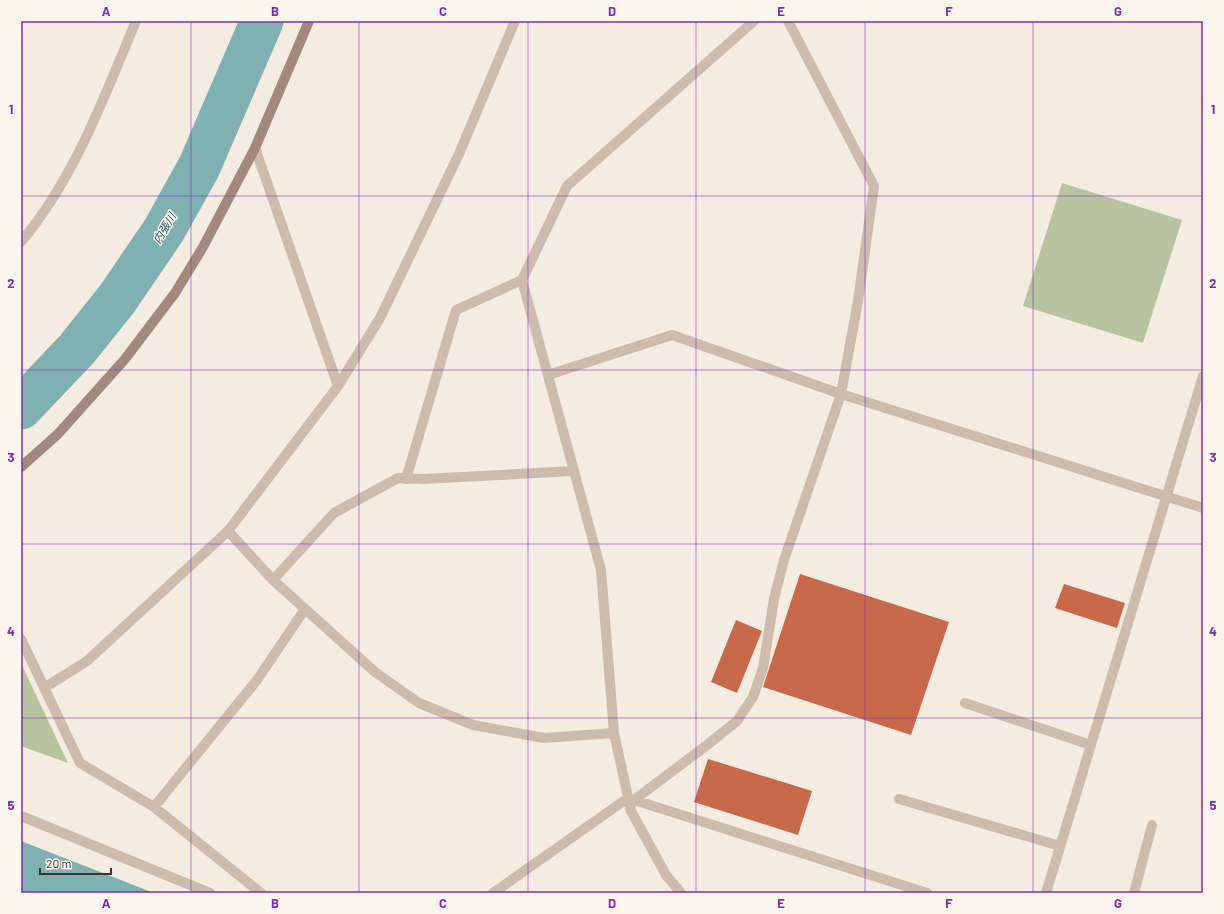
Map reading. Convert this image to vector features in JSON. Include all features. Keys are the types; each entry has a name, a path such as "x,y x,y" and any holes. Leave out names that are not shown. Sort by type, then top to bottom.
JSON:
{"street":[{"path":"21,242 59,189 89,131 136,21"},
{"path":"21,467 58,434 125,359 175,292 203,247 255,148 309,21"},
{"path":"44,688 87,661 228,531 338,386 380,318 459,154 515,21"},
{"path":"406,479 456,310 522,280 567,186 754,21"},
{"path":"493,893 631,799 707,745 737,721 753,697 763,668 774,599 784,560 841,394 858,301 874,186 788,21"},
{"path":"255,148 338,386"},
{"path":"522,280 601,570 614,733 631,799 631,811 666,875 681,893"},
{"path":"548,375 672,335 841,394 1203,508"},
{"path":"1046,893 1203,376"},
{"path":"273,580 334,513 398,478 406,479 574,471"},
{"path":"228,531 273,580 305,609 375,672 419,703 472,725 544,738 614,733"},
{"path":"154,807 257,680 305,609"},
{"path":"21,639 80,763 154,807 261,893"},
{"path":"965,703 1090,745"},
{"path":"631,799 927,893"},
{"path":"899,799 1060,846"},
{"path":"21,816 210,893"},
{"path":"1134,893 1152,825"}],"green space":[{"path":"1062,183 1182,220 1143,343 1023,306"},
{"path":"21,663 68,763 21,746"}],"water":[{"path":"21,841 154,893 21,893"}],"building":[{"path":"800,574 949,622 911,735 763,687"},
{"path":"1064,584 1125,603 1117,628 1055,608"},
{"path":"736,620 762,631 737,693 711,682"},
{"path":"708,759 812,791 798,835 694,802"}],"waterway":[{"name":"内張川","path":"21,408 77,349 117,299 164,230 199,167 262,21"}]}
